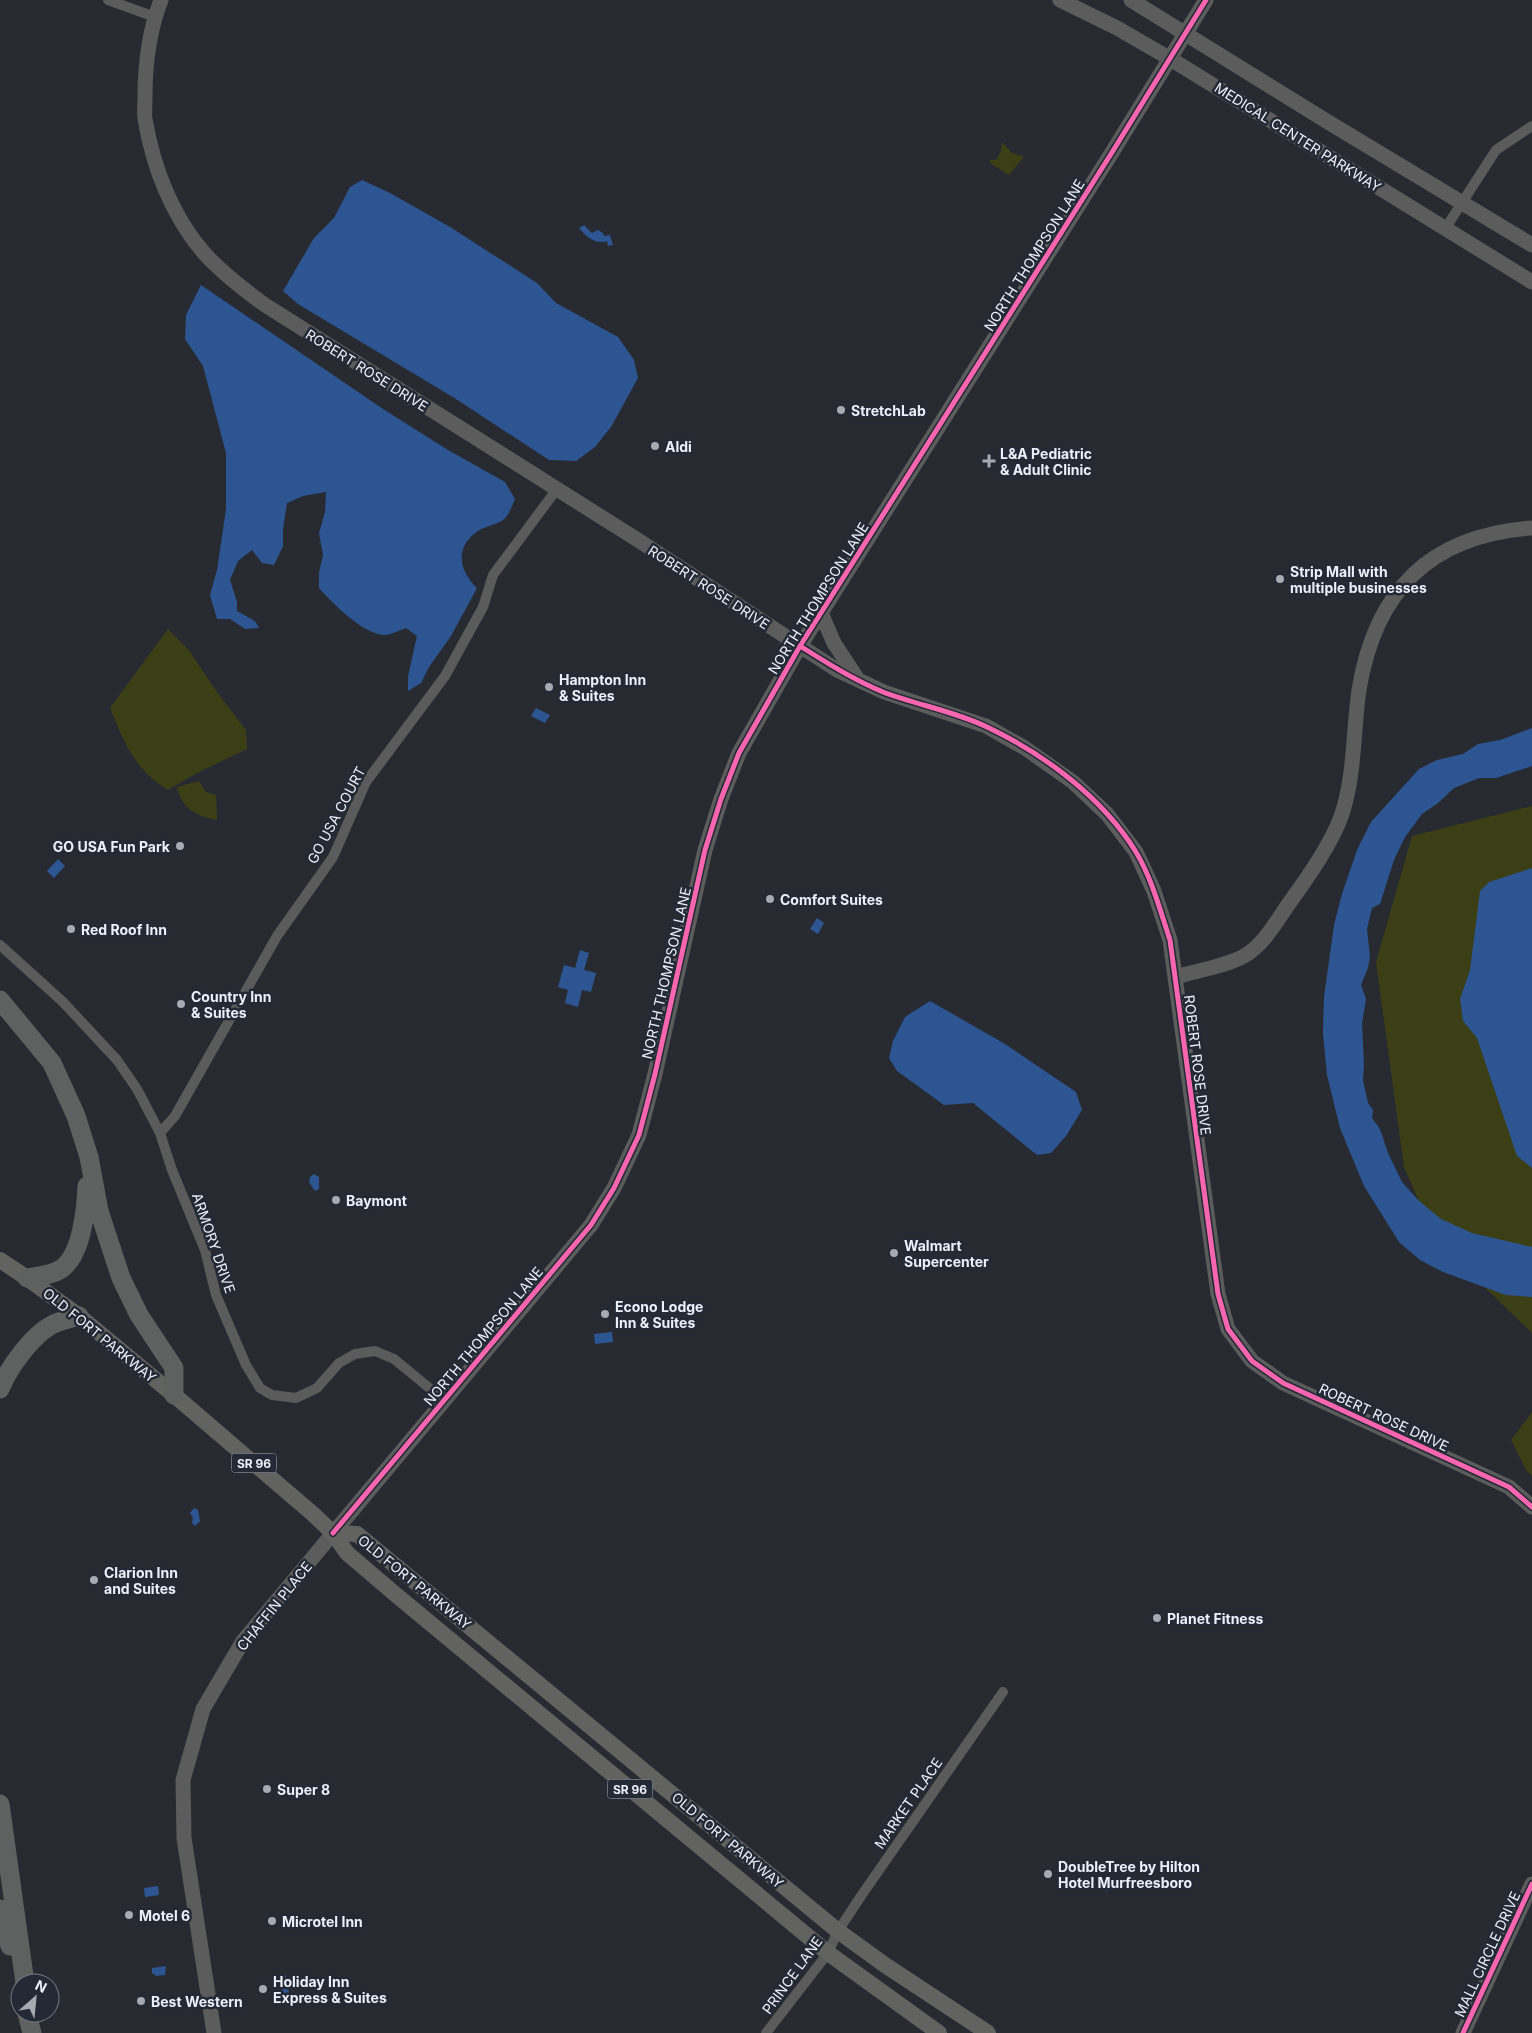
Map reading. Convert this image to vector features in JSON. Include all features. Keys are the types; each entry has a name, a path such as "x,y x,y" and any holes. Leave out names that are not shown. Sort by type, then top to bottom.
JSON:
{"highway":[{"path":"0,1000 52,1063 76,1116 89,1157 100,1211 121,1278 140,1314 174,1368 174,1395"},
{"path":"27,1278 50,1274 61,1269 69,1262 85,1218 88,1178 76,1116"},
{"path":"0,1389 12,1366 45,1330 56,1323 79,1316"},
{"path":"0,1804 24,1973"},
{"path":"0,1909 17,1973"}],"main road":[{"name":"OLD FORT PARKWAY","path":"0,1260 79,1316 174,1395 333,1533 347,1553 395,1594 828,1953 938,2033"},
{"name":"OLD FORT PARKWAY","path":"333,1533 357,1534 838,1931 885,1965 988,2033"}],"street":[{"path":"108,0 120,2 155,17"},
{"name":"ROBERT ROSE DRIVE","path":"161,0 155,17 145,64 145,118 159,176 178,216 204,252 232,280 265,305 557,489 837,670 884,692 986,726 1025,748 1073,782 1108,814 1136,852 1154,891 1170,940 1218,1294 1228,1329 1252,1361 1283,1383 1509,1487 1532,1507"},
{"name":"MEDICAL CENTER PARKWAY","path":"1060,0 1117,28 1169,58 1532,282"},
{"name":"MEDICAL CENTER PARKWAY","path":"1130,0 1328,122 1532,244"},
{"name":"NORTH THOMPSON LANE","path":"333,1533 591,1226 618,1179 639,1135 655,1074 705,850 721,799 739,753 800,646 1111,154 1206,0"},
{"path":"1314,146 1328,122"},
{"path":"1445,229 1496,150 1532,126"},
{"name":"GO USA COURT","path":"160,1133 175,1116 277,936 333,857 366,782 445,676 483,607 493,574 557,489"},
{"path":"1176,977 1225,964 1255,948 1294,897 1326,845 1341,815 1350,777 1359,689 1366,660 1375,630 1385,608 1397,591 1425,564 1448,548 1507,530 1532,528"},
{"path":"822,613 834,643 858,680"},
{"name":"ARMORY DRIVE","path":"0,944 63,1002 117,1060 137,1089 160,1133 172,1170 205,1250 216,1295 246,1366 260,1388 272,1395 296,1398 317,1388 339,1363 355,1354 375,1351 394,1359 444,1400"},
{"name":"CHAFFIN PLACE","path":"214,2033 184,1838 183,1780 203,1709 243,1641 333,1533"},
{"name":"MARKET PLACE","path":"838,1931 883,1863 1003,1692"},
{"name":"MALL CIRCLE DRIVE","path":"1463,2033 1532,1884"},
{"name":"PRINCE LANE","path":"766,2033 828,1953 838,1931"}],"green space":[{"path":"1002,142 1012,153 1024,157 1009,175 990,163 990,160 996,160 1001,151"},
{"path":"168,629 188,649 246,730 247,749 197,773 168,790 156,782 132,755 110,708"},
{"path":"199,781 206,792 216,795 217,820 196,814 186,806 179,795 177,787"},
{"path":"1532,806 1532,1333 1436,1240 1404,1167 1376,962 1412,836"},
{"path":"1532,1412 1532,1476 1526,1470 1511,1440"}],"water":[{"path":"362,180 390,193 450,227 537,283 556,303 618,337 634,360 638,378 611,427 595,447 576,461 549,460 456,399 298,304 283,291 314,238 334,218 350,187"},
{"path":"584,225 592,233 598,230 604,236 610,235 613,245 608,246 607,241 599,242 588,237 579,228"},
{"path":"201,285 383,409 448,450 505,482 515,499 505,518 478,531 465,544 462,552 463,567 477,588 451,636 429,667 421,683 408,691 408,676 417,636 406,628 384,635 367,629 340,609 319,588 319,573 323,555 319,533 325,512 326,492 303,496 287,503 283,529 283,546 274,565 262,563 252,550 238,561 230,580 237,602 237,611 255,621 259,628 245,629 230,619 217,619 210,595 217,570 226,509 226,453 203,366 185,339 186,315"},
{"path":"536,708 550,715 545,723 531,716"},
{"path":"1532,728 1532,766 1496,778 1479,778 1454,788 1438,803 1422,814 1405,837 1394,860 1380,904 1372,908 1367,929 1370,956 1368,968 1361,985 1366,999 1362,1023 1363,1080 1368,1103 1373,1110 1372,1118 1380,1129 1388,1153 1402,1182 1418,1200 1441,1219 1472,1233 1532,1247 1532,1297 1506,1295 1443,1272 1420,1260 1399,1242 1364,1186 1340,1128 1327,1075 1323,1033 1324,997 1334,925 1357,850 1371,822 1419,769 1437,760 1463,754 1478,744 1500,740"},
{"path":"58,859 65,866 54,878 47,871"},
{"path":"1532,868 1532,1168 1517,1156 1477,1038 1463,1021 1460,999 1470,970 1480,891 1489,882"},
{"path":"817,918 824,923 818,934 810,929"},
{"path":"580,950 589,953 584,970 596,973 591,992 582,990 578,1007 565,1003 568,990 558,987 564,965 575,968"},
{"path":"930,1001 1005,1044 1076,1092 1082,1110 1066,1136 1051,1153 1037,1155 973,1103 944,1105 897,1071 889,1058 893,1041 905,1017"},
{"path":"314,1174 319,1177 319,1189 315,1191 309,1182 310,1177"},
{"path":"612,1332 613,1342 595,1344 594,1334"},
{"path":"194,1508 198,1510 200,1521 195,1526 192,1523 193,1518 190,1513"},
{"path":"1115,1878 1117,1889 1105,1891 1104,1888 1102,1889 1103,1880"},
{"path":"158,1886 159,1895 145,1897 144,1888"},
{"path":"166,1966 165,1975 155,1976 155,1974 152,1974 152,1968"},
{"path":"286,1975 289,1994 282,1994 279,1977"}],"cycle path":[{"path":"333,1533 591,1225 614,1188 639,1135 655,1074 705,850 721,799 739,753 800,646 1111,154 1206,0"},
{"path":"800,646 841,671 883,692 974,721 1030,750 1070,779 1106,813 1122,832 1142,862 1170,940 1218,1294 1228,1329 1252,1361 1283,1383 1509,1487 1532,1507"},
{"path":"1463,2033 1532,1884"}],"place":[{"name":"StretchLab","path":"841,410"},
{"name":"Aldi","path":"655,446"},
{"name":"L&A Pediatric & Adult Clinic","path":"989,461"},
{"name":"Strip Mall with multiple businesses","path":"1280,579"},
{"name":"Hampton Inn & Suites","path":"549,687"},
{"name":"GO USA Fun Park","path":"180,846"},
{"name":"Comfort Suites","path":"770,899"},
{"name":"Red Roof Inn","path":"71,929"},
{"name":"Country Inn & Suites","path":"181,1004"},
{"name":"Baymont","path":"336,1200"},
{"name":"Walmart Supercenter","path":"894,1253"},
{"name":"Econo Lodge Inn & Suites","path":"605,1314"},
{"name":"Clarion Inn and Suites","path":"94,1580"},
{"name":"Planet Fitness","path":"1157,1618"},
{"name":"Super 8","path":"267,1789"},
{"name":"DoubleTree by Hilton Hotel Murfreesboro","path":"1048,1874"},
{"name":"Motel 6","path":"129,1915"},
{"name":"Microtel Inn","path":"272,1921"},
{"name":"Holiday Inn Express & Suites","path":"263,1989"},
{"name":"Best Western","path":"141,2001"}]}
